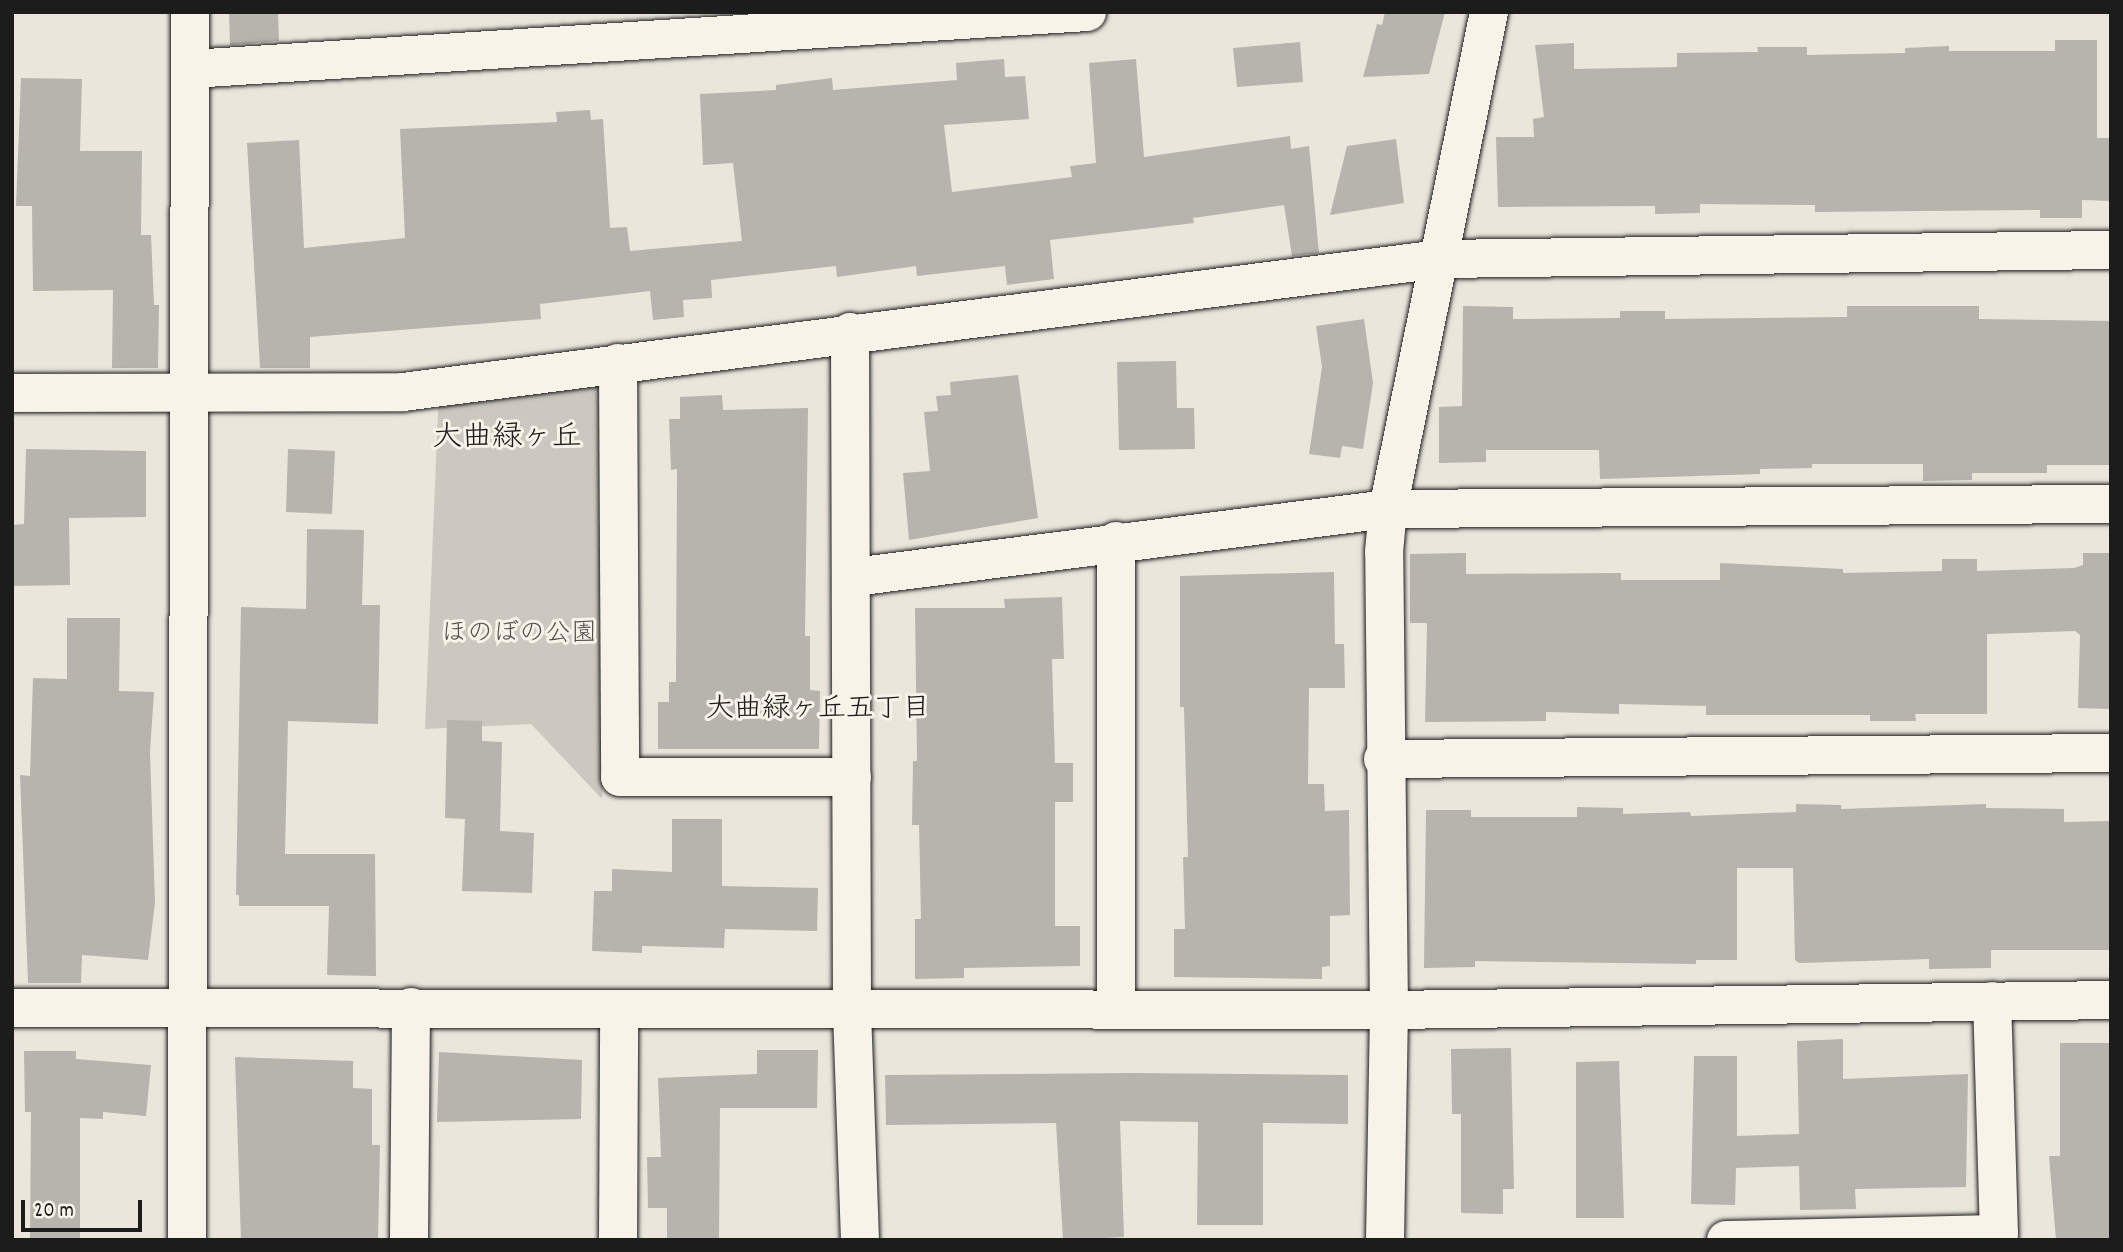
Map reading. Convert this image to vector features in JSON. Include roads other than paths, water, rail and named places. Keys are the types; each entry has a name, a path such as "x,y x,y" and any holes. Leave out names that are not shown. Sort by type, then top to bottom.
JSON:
{"street":[{"path":"187,1240 192,394 190,12"},
{"path":"191,69 1087,12"},
{"path":"1385,1240 1389,1010 1383,759 1388,509 1489,12"},
{"path":"12,393 403,392 850,332 1440,259 2111,250"},
{"path":"850,332 854,578 852,1011 860,1240"},
{"path":"618,363 620,777 852,776"},
{"path":"854,578 1116,541 1388,509 2111,504"},
{"path":"1116,541 1116,1009"},
{"path":"1383,759 2111,753"},
{"path":"12,1008 411,1007 619,1012 1389,1010 2111,1000"},
{"path":"1726,1240 1999,1234 1992,1001"},
{"path":"409,1240 411,1007"},
{"path":"618,1240 619,1012"}],"district":[{"name":"大曲緑ヶ丘","path":"507,440"},
{"name":"大曲緑ヶ丘五丁目","path":"818,711"}],"park label":[{"name":"ほのぼの公園","path":"519,635"}]}
